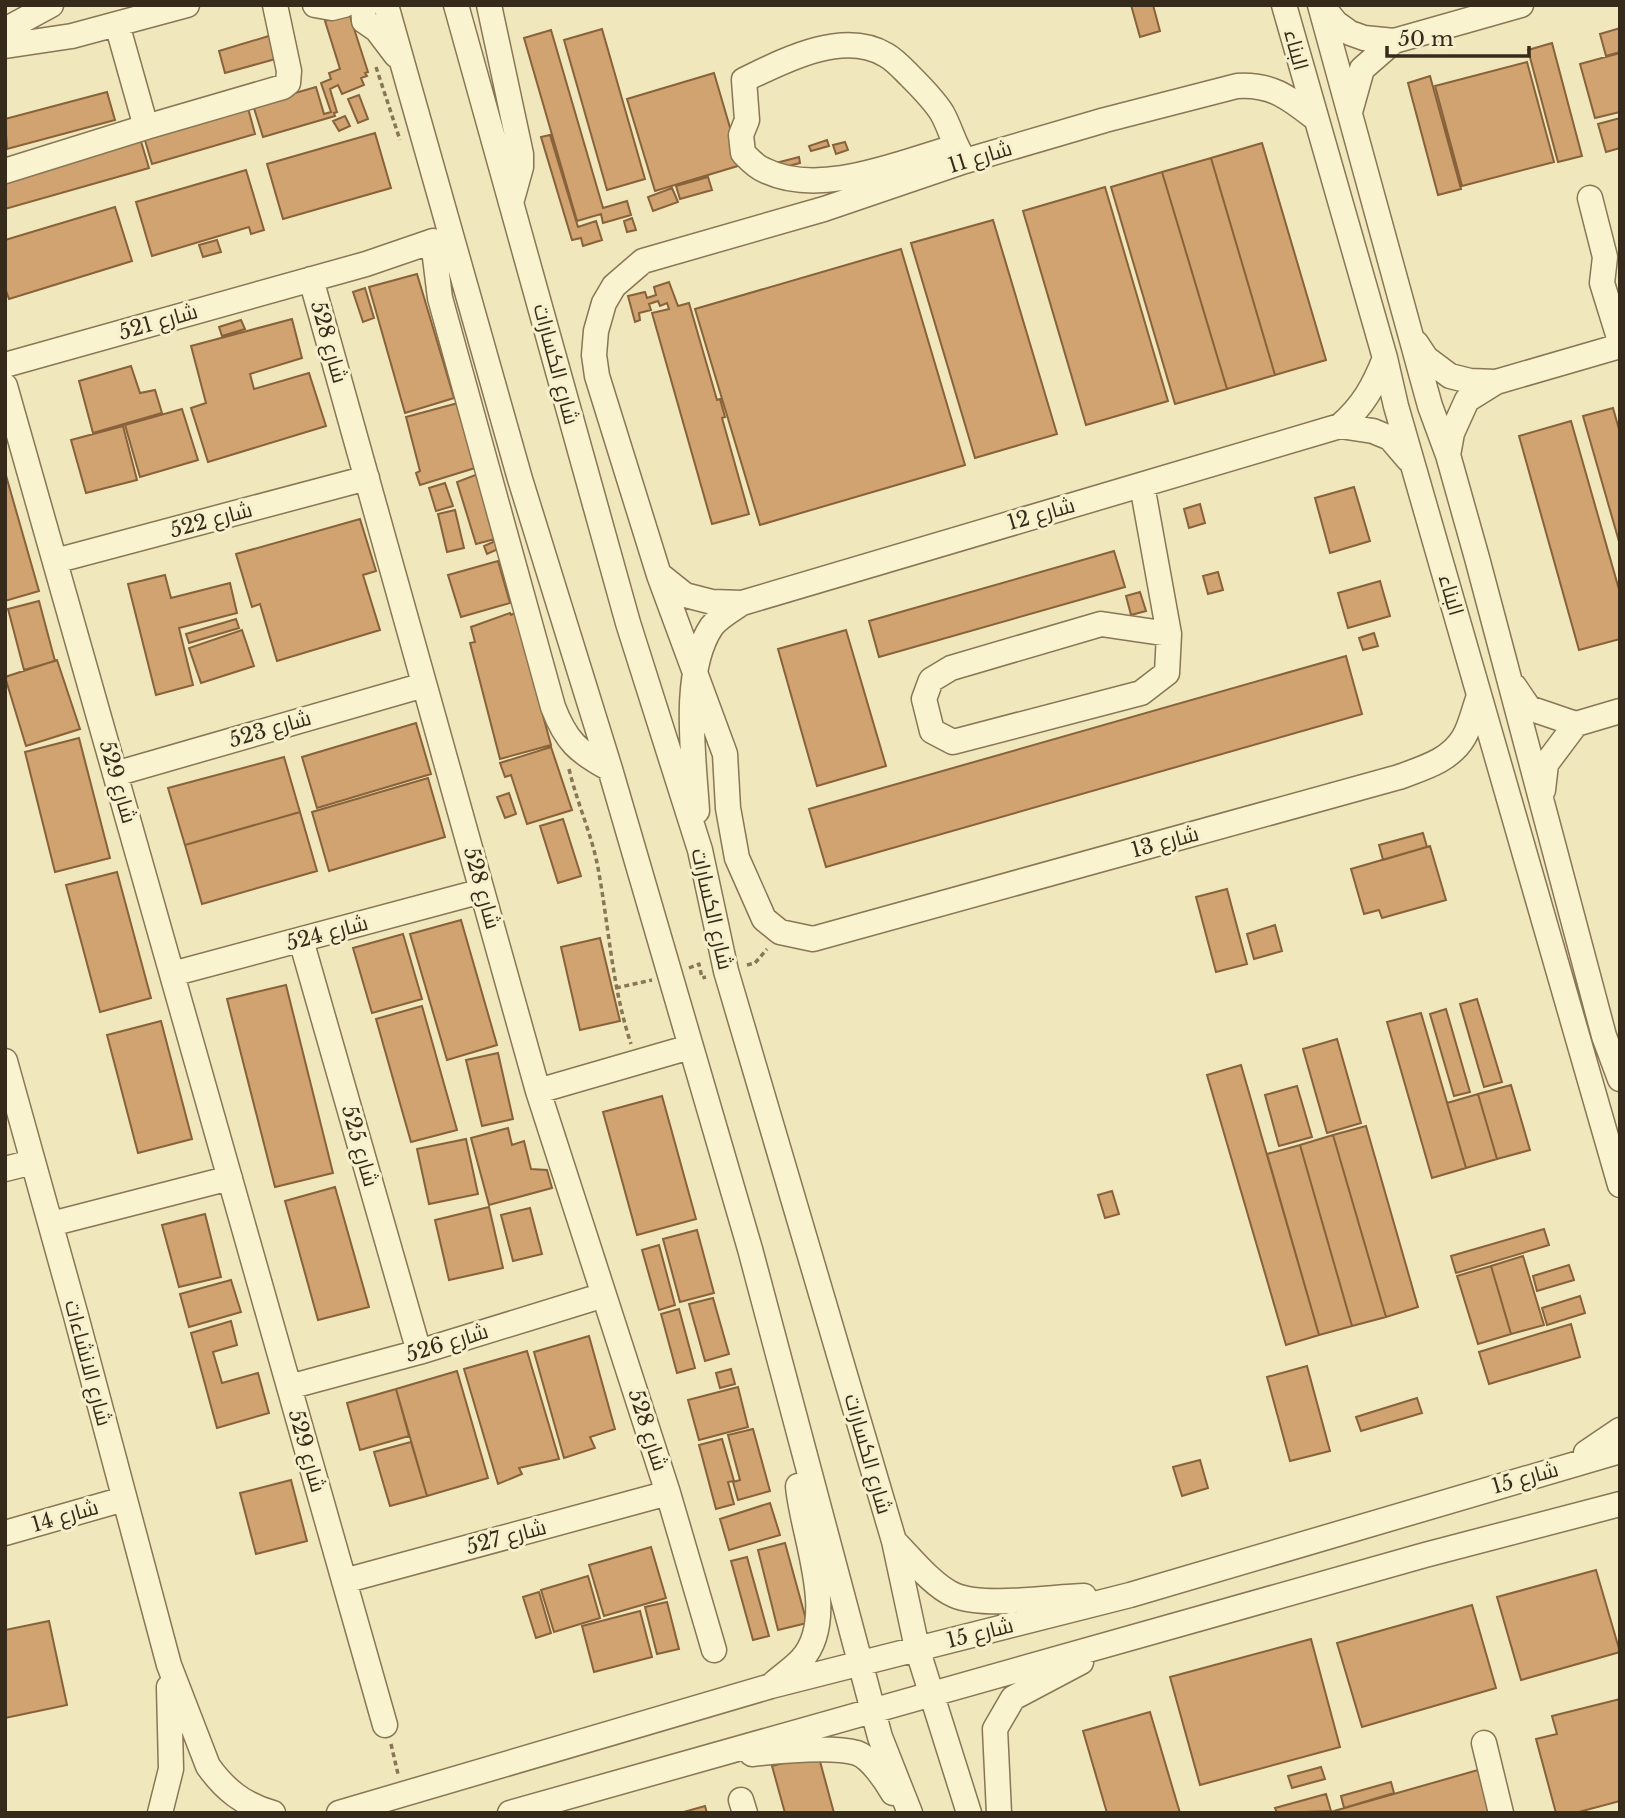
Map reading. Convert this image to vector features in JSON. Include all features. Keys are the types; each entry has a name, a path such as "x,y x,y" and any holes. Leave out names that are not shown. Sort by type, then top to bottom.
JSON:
{"street":[{"path":"5,30 51,5"},
{"path":"5,46 72,36 187,5"},
{"path":"5,171 284,87 288,83 289,71 275,5"},
{"path":"315,5 332,8 344,5"},
{"path":"363,5 364,21 377,30 402,64"},
{"path":"386,5 520,479 610,769 750,1250 880,1737 907,1813"},
{"name":"شارع الكسارات","path":"456,5 628,623 700,850 726,971 894,1541 917,1648 969,1813"},
{"path":"489,5 521,154 521,167 511,203"},
{"name":"البناء","path":"1284,5 1620,1185"},
{"path":"1321,5 1336,23 1350,33 1364,38 1394,41 1521,5"},
{"name":"البناء","path":"1321,5 1430,406 1448,455 1620,1079"},
{"path":"117,24 146,127"},
{"path":"1349,113 1362,69 1394,41"},
{"path":"836,46 877,51 887,55 929,96 942,113 960,154 848,178 823,181 785,179 761,169 743,153 741,135 747,120 744,80 793,56 836,46"},
{"name":"شارع 11","path":"643,261 824,209 960,154 1237,86 1269,88 1287,96 1315,118"},
{"path":"1590,198 1605,257 1602,283 1620,341"},
{"path":"312,279 433,241 440,298 553,707 561,729 573,744 587,757 610,769"},
{"name":"شارع الكسارات","path":"643,261 614,286 604,303 596,331 594,355 597,376 659,575 724,754 728,808 737,859 764,919 780,932 813,939"},
{"name":"شارع 521","path":"5,366 312,279"},
{"name":"شارع 528","path":"312,279 538,1091 668,1493 713,1650"},
{"path":"548,337 597,376"},
{"path":"1412,337 1426,358 1450,376 1471,381 1496,382"},
{"path":"1448,455 1452,433 1467,400 1496,382 1620,346"},
{"name":"شارع 12","path":"1340,426 1365,401 1385,358"},
{"name":"شارع 529","path":"5,386 385,1725"},
{"name":"شارع 12","path":"659,575 685,596 712,602 741,603 1340,426 1373,431 1390,438 1414,466"},
{"name":"شارع 522","path":"55,561 367,478"},
{"path":"509,544 520,479"},
{"path":"1142,485 1169,634 1167,673 1141,693 953,742 932,731 924,699 931,680 951,668 1101,624 1169,634"},
{"name":"شارع 12","path":"694,673 699,651 713,624 741,603"},
{"path":"694,673 692,727 700,850"},
{"path":"1508,676 1529,708 1576,724 1620,711"},
{"name":"شارع 523","path":"115,774 424,685"},
{"name":"شارع 13","path":"813,939 1436,764 1464,737 1479,696"},
{"path":"1542,796 1546,764 1576,724"},
{"name":"شارع 524","path":"172,974 482,891"},
{"name":"شارع 525","path":"301,940 419,1352"},
{"path":"538,1091 690,1047"},
{"name":"شارع الانشاءات","path":"5,1061 169,1665 208,1766 225,1788 236,1797 273,1813"},
{"path":"5,1169 33,1162"},
{"path":"51,1224 230,1178"},
{"name":"شارع 526","path":"289,1387 419,1352 604,1296"},
{"path":"771,1686 804,1657 817,1629 820,1595 800,1501 792,1410"},
{"path":"1569,1465 1620,1430"},
{"name":"شارع 15","path":"339,1813 771,1686 1130,1595 1620,1451"},
{"name":"شارع 527","path":"344,1581 668,1493"},
{"name":"شارع 14","path":"5,1533 124,1499"},
{"name":"شارع 15","path":"510,1813 873,1709 931,1696 965,1683 1620,1504"},
{"path":"1587,1511 1620,1511"},
{"path":"894,1541 929,1576 954,1595 986,1601 1130,1595"},
{"path":"999,1813 995,1729 1013,1698 1122,1640"},
{"name":"شارع الانشاءات","path":"160,1813 171,1769 169,1665"},
{"path":"1484,1743 1501,1813"},
{"path":"703,1758 831,1750 859,1754 883,1775 907,1813"}],"path":[{"path":"373,56 401,145"},
{"path":"568,762 598,866 616,988 622,1018 637,1062"},
{"path":"385,1725 404,1793"}],"building":[{"path":"1131,5 1153,5 1160,31 1140,37"},
{"path":"349,13 368,72 365,73 367,76 361,78 364,85 342,94 338,85 330,89 337,112 334,113 335,116 263,137 253,105 316,87 324,114 331,112 321,83 331,79 329,73 340,69 325,21"},
{"path":"1620,28 1620,52 1606,56 1600,34"},
{"path":"602,29 645,179 607,190 564,40"},
{"path":"551,30 603,208 627,201 631,215 603,223 601,214 577,221 524,38"},
{"path":"272,35 279,58 225,73 219,51"},
{"path":"1552,43 1582,156 1558,162 1528,50"},
{"path":"1620,53 1620,112 1595,118 1580,64"},
{"path":"1527,62 1554,162 1462,186 1435,86"},
{"path":"714,73 741,165 655,191 627,99"},
{"path":"1430,76 1461,189 1438,195 1408,83"},
{"path":"107,92 115,120 7,149 5,119"},
{"path":"359,95 368,119 358,123 348,99"},
{"path":"248,108 255,134 152,164 144,137"},
{"path":"345,116 350,126 339,131 333,121"},
{"path":"1620,118 1620,148 1606,152 1598,124"},
{"path":"375,133 391,188 283,219 267,164"},
{"path":"550,135 578,227 596,221 602,240 583,246 581,238 572,240 541,137"},
{"path":"140,138 149,168 5,209 5,177"},
{"path":"827,140 829,146 811,151 809,146"},
{"path":"845,142 848,150 836,154 833,145"},
{"path":"1262,143 1326,360 1275,375 1211,158"},
{"path":"799,157 800,163 774,170 772,164"},
{"path":"1211,158 1275,375 1227,389 1162,172"},
{"path":"246,170 264,230 251,234 249,227 152,256 136,202"},
{"path":"1162,172 1227,389 1175,404 1111,187"},
{"path":"708,177 712,190 680,199 676,186"},
{"path":"1105,187 1168,401 1086,425 1023,211"},
{"path":"672,188 678,202 653,211 648,197"},
{"path":"115,207 132,261 9,299 5,288 5,240"},
{"path":"632,218 636,230 627,232 624,221"},
{"path":"993,220 1057,434 975,458 911,243"},
{"path":"217,240 221,252 203,257 199,245"},
{"path":"901,249 965,465 760,525 695,309"},
{"path":"417,274 454,398 405,413 369,287"},
{"path":"669,282 678,306 689,303 717,400 720,399 725,417 722,418 749,514 712,524 652,313 669,309 667,303 660,306 658,301 649,304 651,310 639,313 640,320 635,322 628,296 645,292 647,298 656,295 654,287"},
{"path":"365,288 374,318 363,322 353,292"},
{"path":"292,319 302,358 250,374 254,389 309,373 326,426 208,462 191,408 206,403 191,346"},
{"path":"241,320 245,329 222,336 219,327"},
{"path":"131,366 140,393 155,390 162,413 93,433 79,381"},
{"path":"458,403 475,468 420,485 416,473 420,471 406,417"},
{"path":"1613,408 1620,433 1620,545 1583,416"},
{"path":"182,409 198,460 140,477 125,425"},
{"path":"1571,421 1620,593 1620,639 1579,650 1519,436"},
{"path":"123,426 137,480 86,493 71,440"},
{"path":"5,472 39,591 5,601"},
{"path":"483,472 495,539 476,544 457,482"},
{"path":"445,483 453,506 436,511 429,488"},
{"path":"1354,487 1370,541 1330,553 1315,498"},
{"path":"1200,504 1205,523 1189,528 1184,509"},
{"path":"455,510 464,548 447,552 438,514"},
{"path":"360,519 376,571 363,575 380,630 277,661 260,604 252,607 236,554"},
{"path":"502,538 505,546 487,554 484,546"},
{"path":"1114,551 1125,587 879,657 869,621"},
{"path":"498,561 510,603 461,617 448,575"},
{"path":"1218,572 1223,590 1208,594 1203,576"},
{"path":"165,575 171,598 230,583 237,613 179,628 193,685 156,695 128,584"},
{"path":"1380,581 1390,616 1348,628 1338,593"},
{"path":"1140,592 1146,611 1131,615 1126,596"},
{"path":"39,601 55,661 24,670 8,609"},
{"path":"515,613 551,745 500,759 470,643 475,642 471,627"},
{"path":"236,619 239,628 189,643 186,634"},
{"path":"242,630 254,666 201,683 189,648"},
{"path":"846,630 886,766 817,786 778,649"},
{"path":"1374,633 1378,646 1363,650 1359,638"},
{"path":"1346,656 1362,714 826,867 809,809"},
{"path":"57,660 80,729 26,746 5,677"},
{"path":"416,723 431,774 317,808 302,757"},
{"path":"79,738 110,858 55,872 25,752"},
{"path":"551,747 572,810 527,824 511,775 505,777 500,763"},
{"path":"284,757 300,812 185,845 168,788"},
{"path":"428,778 445,837 329,871 312,812"},
{"path":"509,793 516,814 505,818 497,797"},
{"path":"300,812 317,871 202,904 185,845"},
{"path":"563,819 581,876 558,883 540,826"},
{"path":"1423,833 1427,847 1383,860 1379,845"},
{"path":"1430,846 1446,900 1382,918 1379,910 1364,914 1351,869"},
{"path":"117,872 151,998 100,1012 66,885"},
{"path":"1227,889 1247,964 1216,972 1196,897"},
{"path":"461,920 497,1045 447,1060 410,934"},
{"path":"1275,925 1282,951 1254,959 1247,934"},
{"path":"403,934 422,999 372,1013 353,948"},
{"path":"600,938 620,1021 580,1030 561,947"},
{"path":"286,985 333,1173 275,1187 227,999"},
{"path":"1477,999 1502,1082 1484,1087 1460,1004"},
{"path":"422,1006 457,1130 411,1142 376,1019"},
{"path":"1446,1009 1470,1092 1454,1096 1430,1014"},
{"path":"1421,1013 1466,1168 1432,1178 1387,1022"},
{"path":"161,1021 192,1139 138,1153 107,1035"},
{"path":"1337,1039 1361,1123 1327,1133 1303,1049"},
{"path":"498,1053 513,1119 482,1126 466,1060"},
{"path":"1241,1065 1319,1335 1286,1345 1207,1075"},
{"path":"1511,1085 1530,1150 1497,1159 1478,1094"},
{"path":"1297,1086 1312,1137 1279,1146 1265,1095"},
{"path":"1478,1094 1497,1159 1466,1168 1447,1103"},
{"path":"662,1096 696,1219 637,1235 603,1112"},
{"path":"1366,1126 1418,1307 1386,1317 1333,1135"},
{"path":"508,1128 512,1145 524,1141 531,1169 547,1170 552,1188 489,1205 471,1138"},
{"path":"1333,1135 1386,1317 1352,1326 1300,1145"},
{"path":"466,1139 478,1194 429,1204 417,1149"},
{"path":"1300,1145 1352,1326 1319,1335 1267,1154"},
{"path":"335,1187 369,1307 318,1320 285,1201"},
{"path":"1112,1191 1119,1214 1105,1218 1098,1195"},
{"path":"489,1207 503,1268 449,1280 435,1220"},
{"path":"530,1208 542,1254 513,1261 501,1215"},
{"path":"205,1214 221,1277 179,1287 162,1225"},
{"path":"1544,1229 1549,1245 1456,1273 1451,1256"},
{"path":"697,1230 714,1293 680,1302 663,1239"},
{"path":"659,1245 675,1305 659,1310 642,1250"},
{"path":"1523,1256 1544,1325 1511,1334 1491,1266"},
{"path":"1569,1265 1574,1280 1537,1291 1533,1276"},
{"path":"1491,1266 1511,1334 1478,1344 1457,1276"},
{"path":"231,1280 241,1312 189,1327 180,1294"},
{"path":"1580,1296 1585,1313 1547,1325 1542,1308"},
{"path":"713,1298 729,1354 705,1361 689,1304"},
{"path":"679,1309 695,1368 677,1373 661,1314"},
{"path":"231,1321 237,1345 213,1352 222,1383 258,1373 269,1413 217,1428 191,1333"},
{"path":"1571,1324 1580,1357 1489,1384 1479,1352"},
{"path":"589,1336 615,1429 590,1437 595,1448 564,1458 534,1352"},
{"path":"527,1351 559,1459 519,1468 522,1474 498,1484 464,1369"},
{"path":"1307,1366 1330,1451 1290,1461 1267,1377"},
{"path":"731,1369 735,1384 720,1388 716,1373"},
{"path":"457,1371 488,1478 427,1496 396,1389"},
{"path":"738,1387 748,1427 699,1440 688,1400"},
{"path":"396,1389 409,1436 360,1450 347,1403"},
{"path":"1417,1398 1422,1413 1361,1431 1356,1417"},
{"path":"753,1429 770,1491 738,1500 733,1482 740,1480 728,1435"},
{"path":"722,1439 734,1481 728,1482 734,1504 716,1509 699,1445"},
{"path":"411,1442 427,1496 390,1506 374,1452"},
{"path":"1200,1460 1208,1488 1182,1496 1173,1467"},
{"path":"291,1480 307,1541 256,1554 240,1493"},
{"path":"770,1503 780,1535 729,1550 720,1519"},
{"path":"785,1543 807,1623 778,1630 758,1550"},
{"path":"651,1547 666,1598 604,1616 589,1565"},
{"path":"747,1557 769,1636 753,1640 731,1561"},
{"path":"1596,1570 1620,1652 1521,1680 1497,1597"},
{"path":"588,1576 600,1618 554,1632 541,1590"},
{"path":"539,1592 551,1633 536,1638 523,1597"},
{"path":"667,1602 679,1649 657,1654 645,1607"},
{"path":"1472,1605 1496,1688 1362,1727 1337,1643"},
{"path":"640,1611 652,1657 594,1672 582,1626"},
{"path":"49,1621 67,1705 5,1718 5,1630"},
{"path":"1311,1639 1340,1747 1200,1785 1170,1677"},
{"path":"1620,1699 1620,1801 1575,1813 1556,1813 1536,1739 1557,1734 1552,1716"},
{"path":"1150,1712 1180,1813 1107,1813 1083,1731"},
{"path":"818,1754 834,1813 785,1813 772,1766"},
{"path":"1321,1767 1325,1779 1292,1788 1288,1776"},
{"path":"1478,1770 1490,1813 1327,1813"},
{"path":"1391,1782 1394,1793 1344,1808 1341,1796"},
{"path":"1326,1794 1331,1811 1277,1813 1275,1808"},
{"path":"705,1806 707,1813 680,1813"}]}
